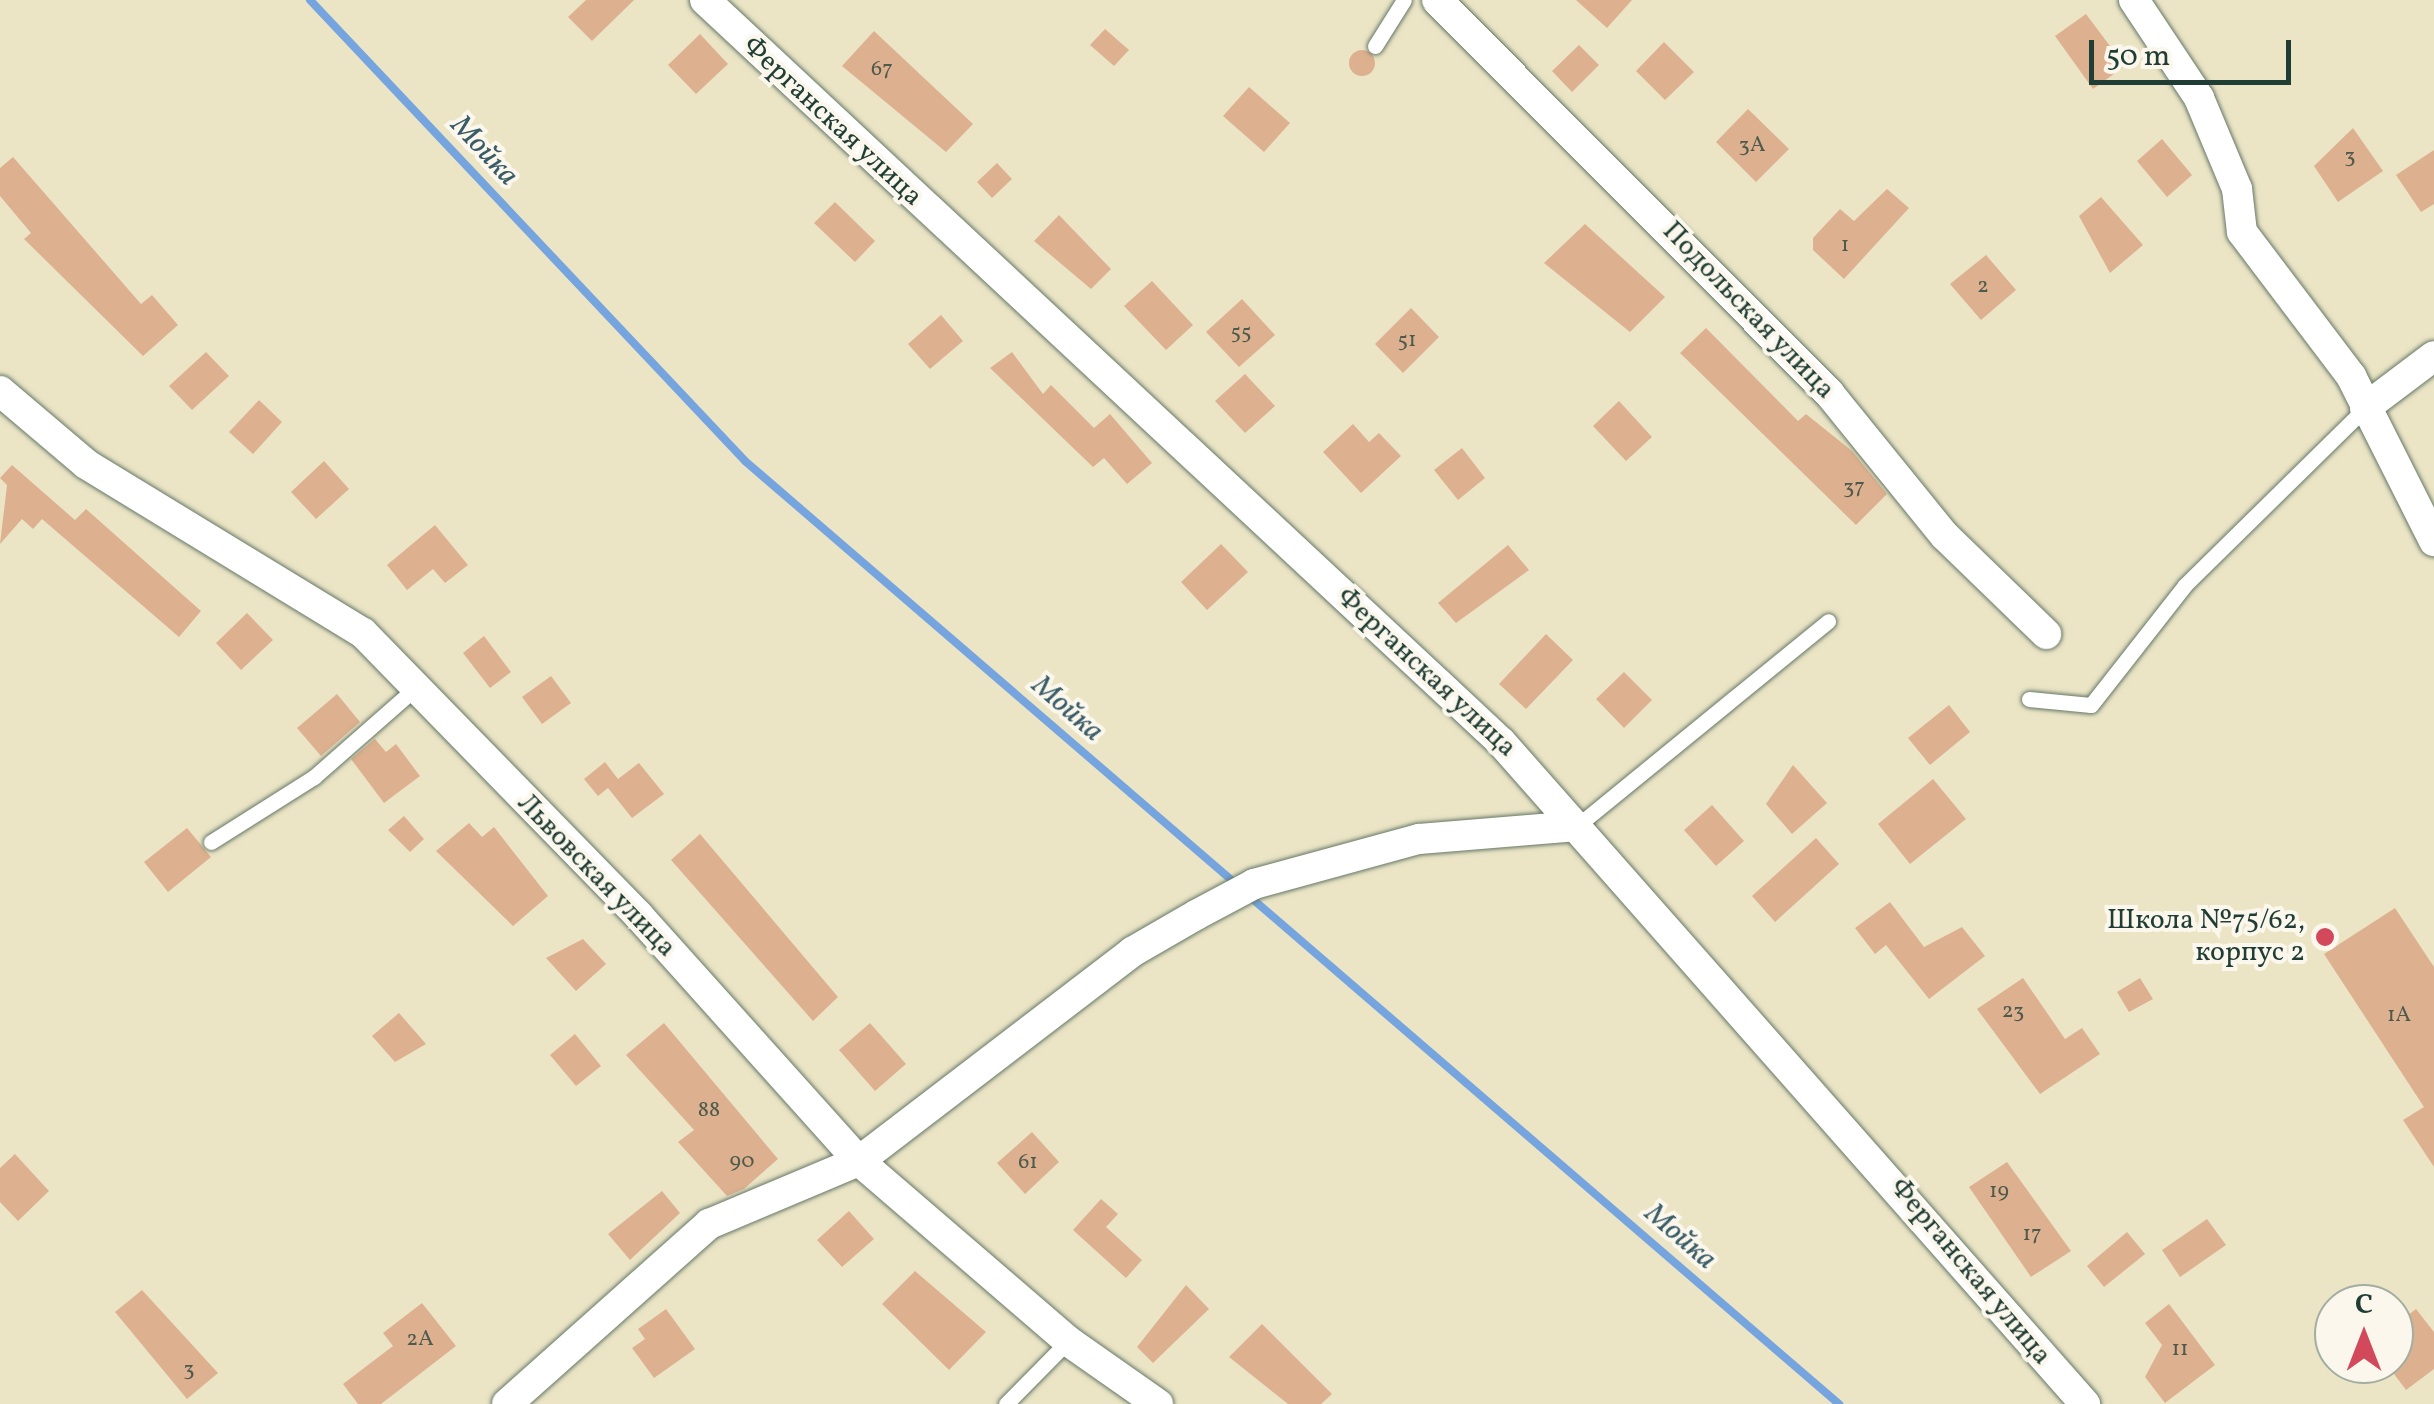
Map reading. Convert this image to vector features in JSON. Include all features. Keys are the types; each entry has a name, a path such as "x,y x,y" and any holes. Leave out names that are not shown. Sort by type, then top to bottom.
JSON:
{"street":[{"name":"Ферганская улица","path":"705,0 1501,742 2085,1404"},
{"name":"Подольская улица","path":"1437,0 1829,393 1944,536 2046,634"},
{"path":"2134,0 2199,98 2265,272 2351,376 2434,541"},
{"path":"2365,408 2434,356"},
{"name":"Львовская улица","path":"0,391 86,464 363,633 412,690 638,915 859,1160 1068,1341 1158,1404"},
{"path":"507,1404 709,1224 859,1160 1132,952 1254,884 1419,839 1577,826"}],"lane":[{"path":"1375,46 1404,0"},
{"path":"2029,699 2091,706 2185,586 2365,408"},
{"path":"1577,826 1828,621"},
{"path":"212,842 314,777 412,690"},
{"path":"1006,1404 1068,1341"}],"building":[{"path":"586,0 634,0 592,41 568,17"},
{"path":"1576,0 1632,0 1607,28"},
{"path":"2086,14 2125,66 2093,89 2055,36"},
{"path":"1105,29 1129,50 1114,66 1090,45"},
{"path":"874,31 973,124 946,152 842,66"},
{"path":"700,34 728,64 696,94 668,65"},
{"path":"1664,42 1694,72 1665,100 1636,71"},
{"path":"1579,45 1599,65 1572,92 1552,71"},
{"path":"1362,50 1371,54 1375,63 1371,72 1362,76 1353,72 1349,63 1353,54"},
{"path":"1249,87 1290,123 1264,152 1223,116"},
{"path":"1748,109 1789,149 1756,182 1716,142"},
{"path":"2353,128 2383,171 2338,202 2314,166"},
{"path":"2162,139 2192,175 2167,197 2137,161"},
{"path":"2434,150 2434,204 2421,212 2396,175"},
{"path":"13,157 141,304 152,295 178,325 143,356 24,239 31,233 0,196 0,168"},
{"path":"997,163 1012,179 992,198 977,182"},
{"path":"1887,189 1909,208 1844,279 1813,250 1813,238 1840,209 1854,221"},
{"path":"2101,197 2143,245 2110,273 2079,216"},
{"path":"835,202 875,241 855,262 814,223"},
{"path":"1059,215 1111,269 1091,289 1034,241"},
{"path":"1585,224 1665,297 1630,332 1544,263"},
{"path":"1986,255 2016,290 1981,320 1950,284"},
{"path":"1152,281 1193,325 1166,350 1124,306"},
{"path":"1242,299 1275,335 1239,367 1206,332"},
{"path":"1411,308 1439,337 1403,373 1375,344"},
{"path":"941,315 963,341 930,369 908,344"},
{"path":"1706,328 1798,421 1806,414 1852,451 1887,494 1856,525 1680,353"},
{"path":"206,352 229,376 192,410 169,386"},
{"path":"1012,352 1043,394 1051,385 1094,428 1110,414 1152,463 1127,484 1104,458 1093,467 990,368"},
{"path":"1245,374 1275,406 1245,433 1215,401"},
{"path":"259,400 282,422 253,454 229,432"},
{"path":"1619,401 1652,437 1626,461 1593,426"},
{"path":"1353,424 1369,442 1379,433 1401,456 1361,493 1323,452"},
{"path":"1462,448 1485,478 1458,500 1434,470"},
{"path":"324,461 349,489 316,519 291,492"},
{"path":"12,465 75,520 86,509 201,611 179,637 42,519 33,529 22,519 0,544 7,485 0,478"},
{"path":"435,525 468,565 445,583 433,569 407,590 387,565"},
{"path":"1221,544 1248,572 1207,610 1181,582"},
{"path":"1508,545 1529,570 1456,623 1438,603"},
{"path":"247,613 273,640 241,670 216,643"},
{"path":"1546,634 1573,660 1526,709 1499,684"},
{"path":"484,636 511,672 490,688 463,653"},
{"path":"1624,672 1652,700 1624,728 1596,699"},
{"path":"551,676 571,703 542,724 522,697"},
{"path":"337,694 360,722 321,756 297,728"},
{"path":"1949,705 1970,732 1930,765 1908,738"},
{"path":"375,739 386,752 396,744 420,776 384,803 351,759"},
{"path":"605,762 618,779 639,763 664,794 632,818 608,788 598,796 584,779"},
{"path":"1793,765 1827,803 1792,834 1766,804"},
{"path":"1933,779 1966,819 1910,864 1878,824"},
{"path":"1712,805 1744,841 1716,866 1684,830"},
{"path":"404,816 424,839 410,852 388,830"},
{"path":"469,823 482,837 494,827 548,896 513,926 436,851"},
{"path":"187,828 211,857 168,892 144,862"},
{"path":"700,834 838,997 813,1021 671,860"},
{"path":"1816,838 1839,864 1775,922 1752,896"},
{"path":"1890,902 1924,947 1962,927 1985,956 1929,999 1886,945 1875,954 1855,928"},
{"path":"2395,908 2434,967 2434,1167 2403,1120 2424,1107 2324,954"},
{"path":"583,939 606,964 576,991 546,958"},
{"path":"2023,978 2065,1039 2082,1028 2100,1054 2040,1094 1977,1009"},
{"path":"2140,978 2153,999 2129,1012 2117,992"},
{"path":"399,1013 426,1044 395,1062 372,1036"},
{"path":"664,1023 778,1159 744,1189 727,1196 678,1142 694,1130 626,1055"},
{"path":"870,1023 906,1064 875,1091 839,1050"},
{"path":"575,1034 601,1066 576,1086 550,1055"},
{"path":"1032,1132 1059,1162 1025,1194 997,1163"},
{"path":"15,1154 49,1191 18,1221 0,1202 0,1168"},
{"path":"2007,1162 2071,1251 2031,1277 1969,1187"},
{"path":"662,1191 680,1213 630,1260 608,1234"},
{"path":"1101,1199 1118,1214 1106,1227 1142,1260 1126,1278 1073,1230"},
{"path":"849,1211 874,1239 842,1267 817,1240"},
{"path":"2207,1219 2226,1245 2180,1277 2162,1250"},
{"path":"2127,1232 2145,1254 2104,1287 2087,1266"},
{"path":"915,1271 986,1332 949,1370 882,1304"},
{"path":"1186,1285 1209,1309 1153,1363 1137,1347"},
{"path":"142,1290 218,1373 187,1399 115,1312"},
{"path":"422,1303 456,1346 381,1404 358,1404 343,1384 393,1346 383,1333"},
{"path":"2169,1304 2215,1365 2165,1403 2145,1377 2162,1345 2145,1323"},
{"path":"666,1309 695,1349 654,1378 632,1348 645,1339 638,1329"},
{"path":"2414,1311 2434,1332 2434,1369 2414,1384"},
{"path":"1262,1324 1332,1394 1321,1404 1288,1404 1229,1357"}],"waterway":[{"name":"Мойка","path":"310,0 745,461 1235,883"},
{"name":"Мойка","path":"1249,896 1839,1404"}],"place":[{"name":"Школа №75/62, корпус 2","path":"2325,937"}]}
